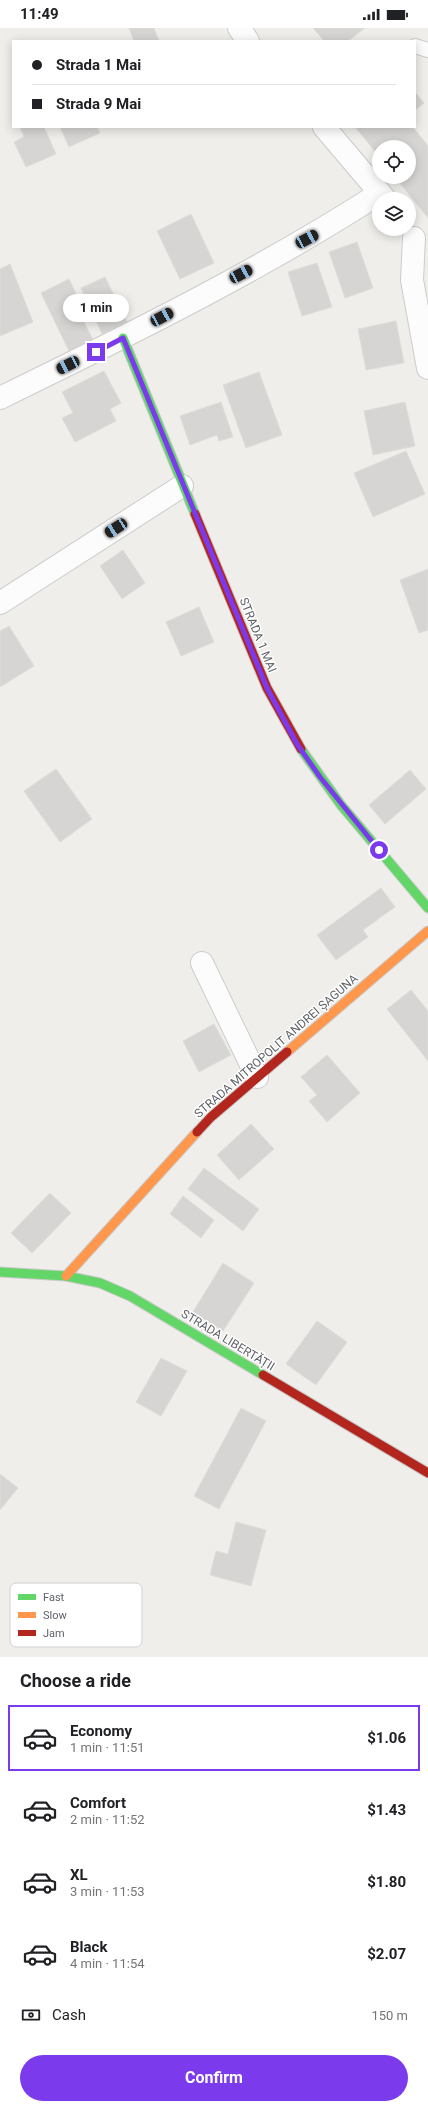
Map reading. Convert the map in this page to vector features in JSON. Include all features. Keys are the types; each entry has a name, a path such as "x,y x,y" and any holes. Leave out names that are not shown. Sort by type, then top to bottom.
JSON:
{"street":[{"path":"239,28 247,40"},
{"path":"325,128 379,192"},
{"path":"0,398 123,338 320,232 372,202"},
{"path":"410,236 412,280 428,368"},
{"path":"413,236 428,254"},
{"name":"STRADA 1 MAI","path":"123,338 182,486 267,688 297,744 340,805 428,908"},
{"path":"0,603 182,486"},
{"name":"STRADA MITROPOLIT ANDREI ȘAGUNA","path":"66,1276 211,1117 428,931"},
{"path":"202,963 257,1077"},
{"name":"STRADA LIBERTĂȚII","path":"0,1272 66,1276 100,1283 130,1296 428,1473"}],"lane":[{"path":"416,46 428,50"}],"building":[{"path":"129,28 154,28 159,40 134,40"},
{"path":"313,28 365,28 349,40 323,40"},
{"path":"416,93 424,103 416,109"},
{"path":"20,128 44,128 56,154 26,167 14,142 24,137"},
{"path":"60,128 98,128 100,133 69,147"},
{"path":"356,128 414,128 428,146 428,218 416,203 416,192 407,192 401,184 416,184 416,140 372,140 372,148"},
{"path":"191,214 214,263 180,279 157,231"},
{"path":"357,242 373,288 345,298 329,252"},
{"path":"317,263 332,307 302,316 288,272"},
{"path":"10,264 33,322 0,336 0,269"},
{"path":"105,277 127,322 102,334 81,288"},
{"path":"69,279 81,304 76,306 93,340 69,351 41,293"},
{"path":"396,321 404,363 366,370 358,329"},
{"path":"104,371 121,403 110,409 116,421 75,442 62,418 73,413 62,392"},
{"path":"259,372 282,435 246,448 223,385"},
{"path":"221,402 233,437 219,441 217,435 190,445 180,416"},
{"path":"405,402 415,446 373,455 364,411"},
{"path":"406,451 425,494 373,517 354,473"},
{"path":"123,550 145,583 122,599 100,566"},
{"path":"428,569 428,630 419,633 400,580"},
{"path":"199,607 214,642 181,656 166,622"},
{"path":"9,626 34,666 0,687 0,631"},
{"path":"56,769 92,819 60,842 24,791"},
{"path":"410,770 426,789 385,824 369,805"},
{"path":"381,888 395,907 363,930 368,937 336,960 317,935"},
{"path":"411,990 428,1011 428,1061 387,1009"},
{"path":"214,1024 231,1055 199,1072 183,1041"},
{"path":"327,1055 360,1093 327,1122 309,1101 317,1095 301,1077"},
{"path":"251,1124 274,1149 239,1180 217,1155"},
{"path":"204,1168 259,1209 243,1231 188,1189"},
{"path":"50,1193 71,1213 32,1253 11,1233"},
{"path":"183,1196 214,1220 201,1238 170,1214"},
{"path":"223,1263 254,1283 223,1331 193,1312"},
{"path":"317,1321 347,1342 316,1385 286,1364"},
{"path":"161,1358 187,1371 161,1416 136,1402"},
{"path":"241,1408 266,1421 219,1509 194,1496"},
{"path":"0,1474 18,1488 0,1510"},
{"path":"236,1522 266,1530 251,1586 210,1575 216,1551 228,1554"}],"traffic: fast":[{"path":"123,338 195,514"},
{"path":"301,749 341,805 428,908"},
{"path":"0,1272 66,1276 100,1283 130,1296 263,1375"}],"traffic: slow":[{"path":"287,1052 428,931"},
{"path":"66,1276 197,1132"}],"traffic: jam":[{"path":"195,514 267,688 301,749"},
{"path":"197,1132 211,1117 287,1052"},
{"path":"263,1375 428,1473"}],"route":[{"path":"96,352 123,338 182,486 242,624 267,688 297,744 340,805 379,850"}]}
